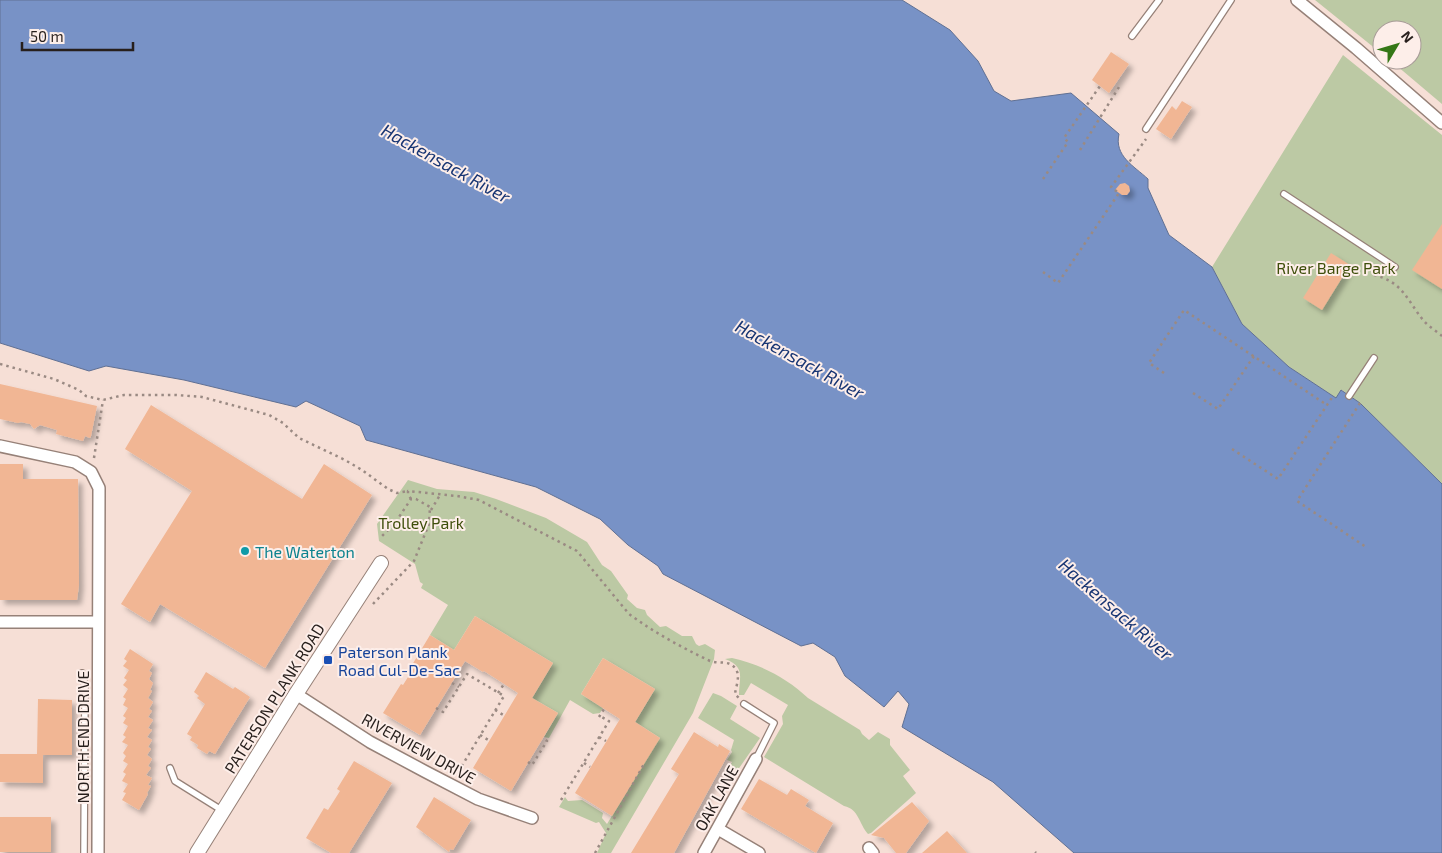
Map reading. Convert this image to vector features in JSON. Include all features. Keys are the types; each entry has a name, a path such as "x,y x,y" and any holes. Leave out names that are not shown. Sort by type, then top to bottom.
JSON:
{"street":[{"path":"1297,0 1442,123"},
{"name":"NORTH END DRIVE","path":"0,446 75,462 91,472 99,488 98,853"},
{"name":"PATERSON PLANK ROAD","path":"198,853 296,694 381,563"},
{"path":"0,622 98,622"},
{"name":"RIVERVIEW DRIVE","path":"296,694 370,742 478,799 532,818"},
{"name":"OAK LANE","path":"704,853 756,759"},
{"path":"718,829 759,853"}],"lane":[{"path":"1132,36 1159,0"},
{"path":"1146,129 1231,0"},
{"path":"1284,194 1395,267"},
{"path":"1349,396 1374,358"},
{"name":"NORTH END DRIVE","path":"82,673 85,686 84,853"},
{"path":"744,704 774,723 756,759"},
{"path":"170,768 175,781 223,811"}],"path":[{"path":"1042,179 1068,142 1064,138 1100,86"},
{"path":"1080,150 1119,87"},
{"path":"1043,272 1058,283 1119,193 1110,187 1147,138"},
{"path":"1374,274 1396,284 1410,300 1424,321 1442,336"},
{"path":"1164,373 1149,363 1184,310 1326,405"},
{"path":"1193,393 1218,409 1254,356"},
{"path":"0,364 54,379 79,390 86,396 103,400 124,396 185,395 202,397 269,415 283,423 299,438 345,460 397,493 408,491 478,500 577,552 629,614 665,639 713,662 727,662 734,666 738,676 735,694 740,698"},
{"path":"1232,449 1278,479 1333,396"},
{"path":"94,460 103,400"},
{"path":"1360,403 1297,502 1366,547"},
{"path":"408,491 411,499"},
{"path":"366,610 414,561 429,524 431,510 440,495"},
{"path":"411,499 427,504 431,510"},
{"path":"380,538 395,522 411,499"},
{"path":"436,708 444,712 466,674 504,696 456,774"},
{"path":"452,683 459,687"},
{"path":"498,693 504,684"},
{"path":"561,800 609,721 600,717 604,709"},
{"path":"495,710 505,716"},
{"path":"480,735 490,741"},
{"path":"599,737 606,741"},
{"path":"528,762 532,765 547,741 543,738"},
{"path":"584,763 590,767"},
{"path":"594,853 644,764"}],"green space":[{"path":"1315,0 1442,0 1442,104 1402,70 1422,70 1422,20 1372,20 1372,46"},
{"name":"River Barge Park","path":"1343,55 1442,135 1442,484 1360,403 1342,390 1336,398 1289,367 1242,324 1212,267"},
{"name":"Trolley Park","path":"408,480 437,489 474,492 546,518 587,542 602,565 611,571 628,595 627,599 637,608 645,610 647,615 660,627 666,626 682,636 692,636 699,646 705,644 715,650 714,659 693,713 611,853 597,853 606,833 599,822 596,823 559,807 565,797 568,801 582,800 603,813 602,818 607,824 630,786 628,784 660,738 635,722 655,689 603,658 581,694 603,708 600,713 593,714 570,700 549,738 544,737 558,713 532,698 553,663 475,616 454,650 430,635 448,605 421,588 423,584 420,582 415,564 379,541 377,524"},
{"path":"732,658 763,668 782,678 808,698 860,730 869,740 878,732 890,739 890,745 910,770 903,776 916,793 868,834 853,810 764,757 783,724 782,716 788,705 751,683 744,695 739,695 739,669 732,662 725,659"},
{"path":"713,693 737,706 730,719 760,738 735,774 728,769 732,762 727,760 732,752 734,740 698,718"}],"water":[{"name":"Hackensack River","path":"0,0 902,0 950,30 978,61 994,91 1011,101 1071,93 1119,134 1119,148 1126,160 1148,179 1148,188 1169,235 1212,267 1242,324 1289,367 1336,398 1341,390 1360,403 1442,484 1442,853 1074,853 993,782 902,727 909,704 898,691 884,707 845,676 835,657 813,643 801,646 663,574 658,566 628,545 600,519 536,487 366,440 360,426 306,401 296,407 184,380 106,366 89,371 0,343"}],"building":[{"path":"1111,52 1129,64 1109,93 1092,80"},
{"path":"1182,101 1192,107 1171,139 1156,129 1172,106 1176,110"},
{"path":"1125,183 1129,186 1130,191 1127,195 1122,195 1115,190 1120,184"},
{"path":"1442,224 1442,289 1412,270"},
{"path":"1331,253 1350,265 1322,310 1303,298"},
{"path":"0,384 97,406 90,438 85,436 83,441 56,434 57,430 40,425 34,429 30,424 0,419"},
{"name":"The Waterton","path":"151,405 302,499 324,464 372,495 265,668 160,604 150,622 121,604 192,491 125,449"},
{"path":"0,464 23,464 23,479 78,479 79,585 77,600 0,600"},
{"path":"475,616 553,663 532,698 558,713 511,791 473,768 518,693 484,671 465,661 420,735 383,713 415,666 412,665 430,635 454,650"},
{"path":"130,649 153,664 149,671 152,673 149,679 153,683 150,690 152,691 148,698 153,702 149,709 152,711 148,717 153,720 148,728 152,730 147,737 152,740 148,747 151,749 147,755 152,759 148,766 151,768 146,775 152,778 148,785 151,786 148,794 139,810 122,800 126,793 123,792 128,784 122,781 126,774 123,772 128,764 123,761 126,756 123,753 128,745 122,742 126,737 123,735 128,726 123,723 126,718 123,716 128,708 123,705 126,699 123,697 128,689 123,685 127,680 124,678 129,670 123,666 127,661 124,659"},
{"path":"603,658 655,689 635,722 660,738 612,816 575,793 620,719 581,694"},
{"path":"206,672 250,697 215,754 209,751 207,754 197,748 198,745 190,740 192,737 187,734 205,704 197,698 199,696 194,692"},
{"path":"38,699 72,700 72,755 43,755 43,783 0,782 0,754 37,754"},
{"path":"694,732 718,747 719,744 730,751 674,853 631,853 679,774 671,769"},
{"path":"354,761 392,783 349,853 331,853 306,838 324,808 328,810 340,791 337,789"},
{"path":"759,779 787,795 791,789 809,800 805,806 833,823 816,853 741,809"},
{"path":"434,797 471,820 453,850 450,849 449,852 416,827"},
{"path":"912,802 929,821 906,853 896,853 884,838 871,835"},
{"path":"0,817 51,817 51,852 0,852"},
{"path":"947,831 967,853 922,853"}],"place":[{"name":"The Waterton","path":"245,551"},
{"name":"Paterson Plank Road Cul-De-Sac","path":"328,660"}]}
